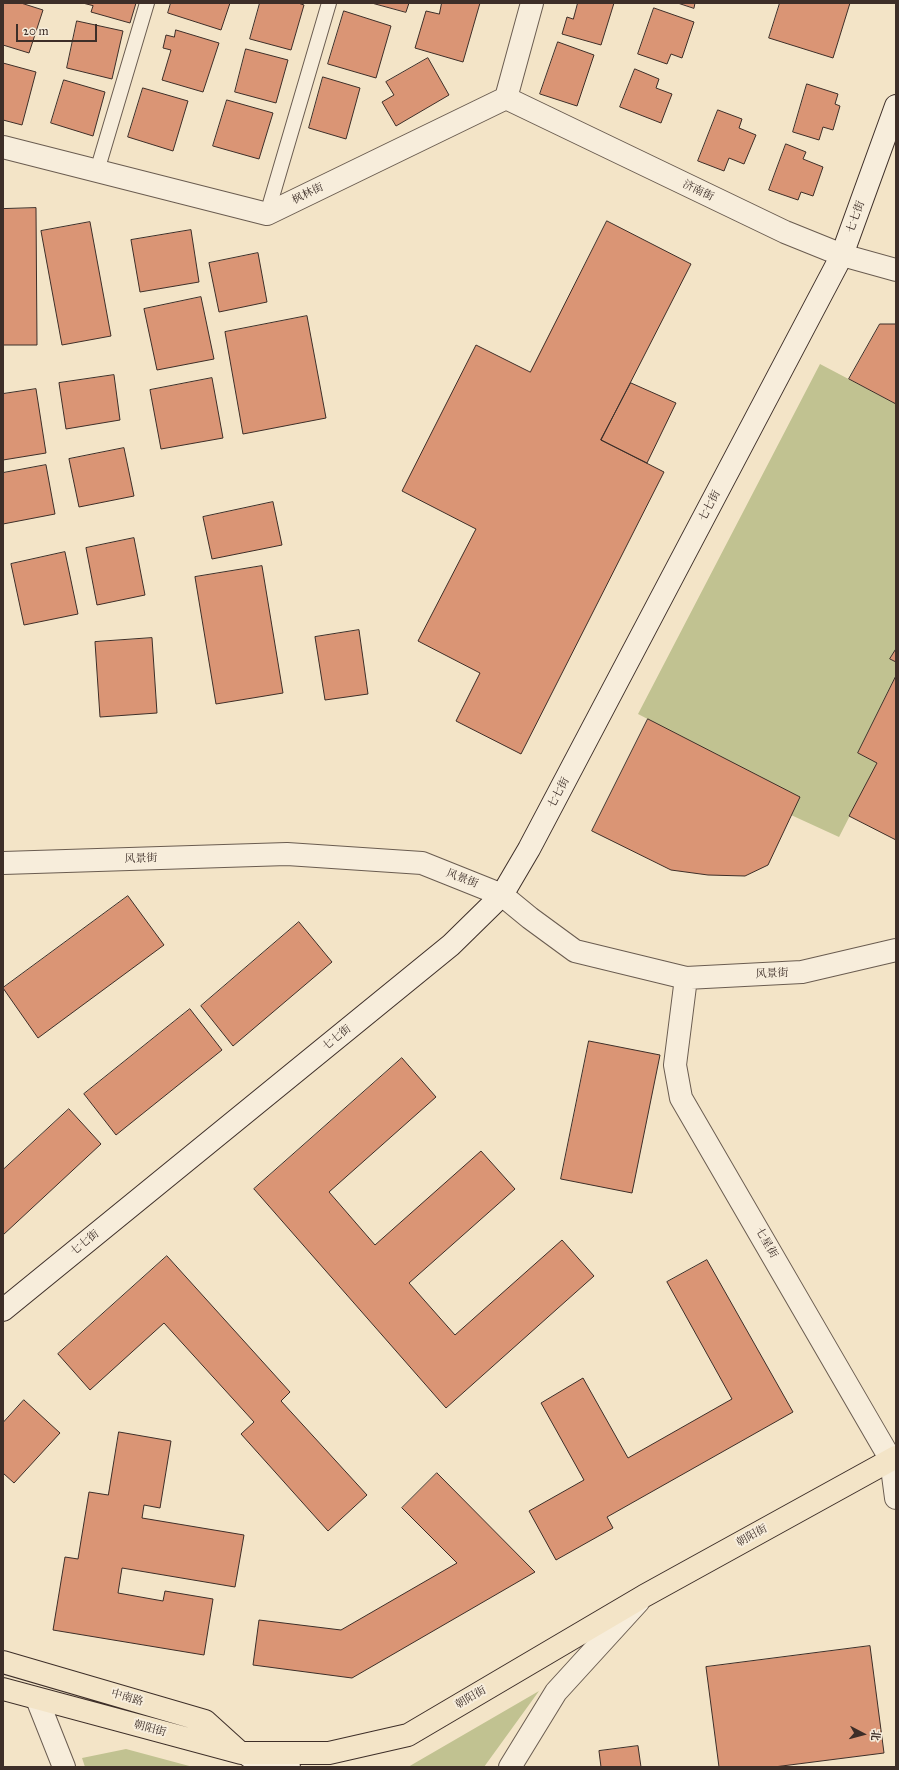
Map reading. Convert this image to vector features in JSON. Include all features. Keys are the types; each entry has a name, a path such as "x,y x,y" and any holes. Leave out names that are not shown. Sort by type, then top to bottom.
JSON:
{"main road":[{"name":"朝阳街","path":"3,1689 241,1753 329,1753 408,1735 644,1596 894,1458"},
{"name":"中南路","path":"3,1662 205,1721 241,1753"}],"street":[{"path":"506,98 532,3"},
{"name":"枫林街","path":"268,214 506,98"},
{"name":"济南街","path":"506,98 785,232 842,255 896,270"},
{"name":"七七街","path":"3,1310 451,946 502,895 529,849 842,255 896,106"},
{"path":"3,147 268,214"},
{"name":"风景街","path":"3,863 287,854 422,863 502,895 530,918 576,951 686,978 802,972 896,950"},
{"name":"七星街","path":"686,978 675,1066 681,1098 894,1458 896,1498"},
{"path":"510,1767 556,1692 644,1596"},
{"path":"37,1699 64,1767"},
{"path":"241,1753 289,1767"}],"lane":[{"path":"97,171 147,3"},
{"path":"268,214 329,3"}],"green space":[{"path":"820,364 896,404 896,649 890,659 896,662 896,676 858,753 877,763 839,837 791,815 799,797 638,714"},
{"path":"539,1691 484,1767 408,1767"},
{"path":"126,1749 193,1767 85,1767 82,1758"}],"building":[{"path":"3,3 21,3 43,10 29,53 3,45"},
{"path":"83,3 136,3 130,23 91,12 93,6"},
{"path":"171,3 230,3 221,30 168,13"},
{"path":"260,3 298,3 304,5 291,50 250,39"},
{"path":"372,3 409,3 406,12"},
{"path":"442,3 480,3 463,62 415,48 426,11 439,14"},
{"path":"578,3 614,3 601,45 562,34 567,17 573,19"},
{"path":"678,3 695,3 694,8"},
{"path":"780,3 850,3 833,58 769,38"},
{"path":"654,8 694,22 682,58 671,54 667,64 638,54"},
{"path":"344,11 391,26 376,78 328,64"},
{"path":"77,21 123,31 112,79 67,68"},
{"path":"176,30 219,43 203,92 162,80 171,50 163,48 166,35 174,37"},
{"path":"558,42 594,55 577,106 540,94"},
{"path":"246,49 288,60 276,103 235,92"},
{"path":"428,58 449,95 396,126 382,102 394,95 386,82"},
{"path":"3,63 36,72 22,125 3,120"},
{"path":"635,69 659,79 656,88 672,94 661,123 620,107"},
{"path":"323,77 360,88 346,139 309,128"},
{"path":"64,80 105,92 93,136 51,123"},
{"path":"807,84 838,94 835,104 840,106 833,130 823,127 819,140 793,132"},
{"path":"143,88 188,101 173,151 128,137"},
{"path":"227,100 273,113 259,159 213,146"},
{"path":"718,110 742,119 739,128 756,135 744,164 729,158 724,171 698,161"},
{"path":"786,144 806,152 803,159 823,167 813,196 801,192 798,200 769,190"},
{"path":"36,208 37,345 3,345 3,209"},
{"path":"607,221 691,264 601,440 664,472 521,754 456,721 480,673 418,641 476,529 402,491 476,345 530,372"},
{"path":"90,222 111,336 62,345 41,231"},
{"path":"191,230 199,282 140,292 131,240"},
{"path":"258,253 267,302 219,312 209,263"},
{"path":"201,297 214,359 157,370 144,309"},
{"path":"307,316 326,418 243,434 225,332"},
{"path":"880,324 896,324 896,404 849,379"},
{"path":"114,375 120,420 66,429 59,383"},
{"path":"212,378 223,438 161,449 150,390"},
{"path":"631,383 676,403 647,463 601,440"},
{"path":"36,389 46,453 3,460 3,394"},
{"path":"124,448 134,496 79,507 69,459"},
{"path":"46,465 55,514 3,524 3,473"},
{"path":"273,502 282,545 212,559 203,517"},
{"path":"134,538 145,595 97,605 86,548"},
{"path":"65,552 78,614 24,625 11,564"},
{"path":"262,566 283,693 216,704 195,577"},
{"path":"359,630 368,694 325,700 315,637"},
{"path":"152,638 157,713 100,717 95,642"},
{"path":"896,649 896,662 890,659"},
{"path":"896,676 896,840 849,816 877,763 858,753"},
{"path":"648,719 800,797 768,865 745,876 708,875 671,870 592,831"},
{"path":"128,896 164,945 38,1038 3,988"},
{"path":"299,922 332,962 233,1046 201,1006"},
{"path":"190,1009 222,1050 116,1135 84,1094"},
{"path":"589,1041 660,1055 632,1193 561,1179"},
{"path":"402,1058 436,1097 329,1192 375,1245 481,1151 515,1189 409,1283 455,1335 562,1240 594,1276 446,1408 254,1189"},
{"path":"69,1109 101,1144 3,1235 3,1170"},
{"path":"167,1256 290,1392 281,1401 367,1495 328,1531 241,1434 254,1422 164,1323 90,1390 58,1354"},
{"path":"707,1260 793,1412 607,1517 613,1528 556,1560 529,1511 584,1480 541,1403 583,1378 628,1458 732,1399 667,1282"},
{"path":"24,1400 60,1433 14,1483 3,1473 3,1423"},
{"path":"119,1432 171,1441 160,1508 144,1505 142,1518 244,1535 235,1587 122,1568 118,1593 163,1601 165,1591 213,1599 204,1655 53,1630 65,1557 78,1559 89,1492 108,1495"},
{"path":"437,1473 535,1572 352,1678 253,1665 259,1620 341,1630 457,1563 402,1508"},
{"path":"870,1646 884,1753 774,1767 719,1767 706,1667"},
{"path":"638,1746 641,1767 601,1767 599,1751"}]}
